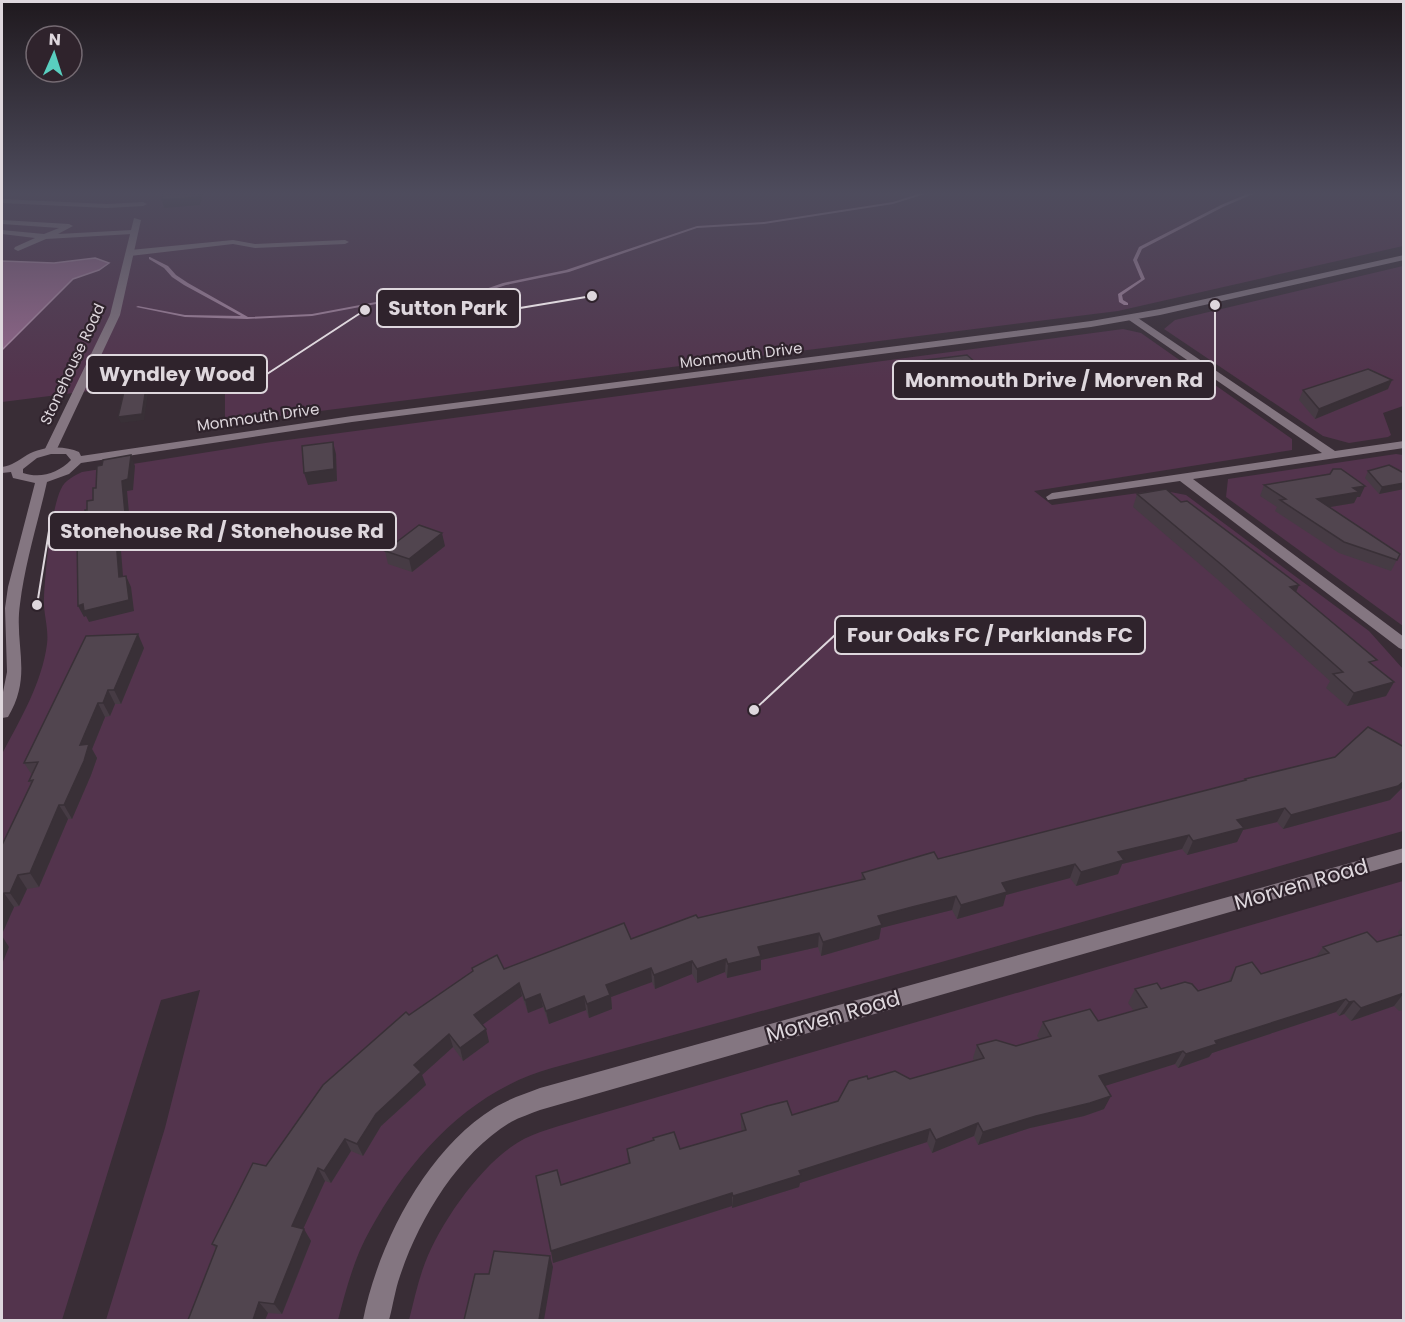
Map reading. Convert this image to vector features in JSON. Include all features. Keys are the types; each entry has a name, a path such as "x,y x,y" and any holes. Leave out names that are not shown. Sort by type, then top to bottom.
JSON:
{"street":[{"name":"Stonehouse Road","path":"50,451 115,315 130,256"},
{"name":"Monmouth Drive","path":"77,460 352,419 1132,318 1404,256"},
{"path":"1132,318 1332,454"},
{"path":"1052,496 1404,444"},
{"path":"2,470 17,468 33,456 50,451 68,451 75,454 77,460 71,468 42,479 26,479 17,475 17,468"},
{"path":"1182,477 1403,644"},
{"path":"2,713 10,695 8,673 12,608 42,479"},
{"name":"Morven Road","path":"376,1320 387,1276 405,1233 435,1184 466,1145 502,1115 540,1099 1404,855"}],"shaded area":[{"path":"2,256 1360,256 1118,311 225,423 225,374 2,402"},
{"path":"95,258 109,263 99,270 73,279 2,350 2,261 54,263"},
{"path":"1403,266 1403,406 1383,413 1391,435 1388,437 1349,443 1323,436 1164,329 1175,320"},
{"path":"1123,329 1141,333 1292,439 1292,450 1034,491 1052,505 1160,490 1186,495 1369,631 1403,669 1403,831 938,963 552,1068 522,1079 468,1110 423,1153 404,1177 364,1241 351,1274 338,1320 106,1320 165,1128 200,990 161,1000 62,1320 2,1320 2,754 29,701 44,659 47,626 44,598 49,542 57,498 67,481 82,472 272,442"},
{"path":"1396,454 1403,455 1403,626 1226,497 1228,479"},
{"path":"1403,881 1403,1320 409,1320 425,1263 451,1213 490,1165 517,1143 532,1135"}],"building":[{"path":"967,355 985,371 936,378 918,361"},
{"path":"1368,369 1392,380 1319,409 1303,390"},
{"path":"147,381 142,414 118,417 126,383"},
{"path":"333,442 334,469 304,473 302,446"},
{"path":"131,455 128,479 122,481 126,524 115,527 119,577 126,576 129,600 84,611 83,604 78,606 77,537 86,535 85,510 87,510 87,501 93,500 97,466 102,465 103,460"},
{"path":"1389,465 1404,473 1404,483 1382,487 1368,471"},
{"path":"1333,469 1341,469 1365,486 1353,488 1359,492 1317,499 1400,554 1397,560 1344,542 1280,500 1286,499 1264,485 1330,474"},
{"path":"1166,489 1181,502 1187,501 1299,585 1290,587 1377,660 1369,662 1394,682 1354,693 1333,674 1343,672 1137,494"},
{"path":"419,525 442,533 409,559 385,551"},
{"path":"138,634 114,690 108,690 103,703 98,703 80,745 89,744 84,761 64,805 59,805 30,873 18,875 10,893 4,893 2,898 2,845 33,780 29,781 38,762 24,763 86,636"},
{"path":"1368,727 1404,747 1404,781 1398,786 1291,815 1285,808 1237,820 1244,828 1193,841 1189,835 1118,852 1124,860 1081,872 1075,864 1002,883 1007,892 961,905 956,896 878,916 882,925 823,942 819,933 758,947 761,956 728,964 726,959 697,969 692,961 654,975 651,968 606,985 610,995 587,1004 584,996 546,1011 540,994 525,1000 519,983 474,1015 486,1029 460,1048 449,1034 414,1065 421,1072 376,1114 357,1144 345,1139 324,1171 318,1168 292,1226 304,1229 274,1304 259,1302 253,1320 188,1320 217,1246 212,1244 253,1163 266,1166 323,1085 406,1012 409,1015 473,971 472,968 497,955 504,969 624,923 631,939 696,915 698,918 865,879 862,873 934,852 938,859 1335,757"},
{"path":"1367,932 1377,942 1404,934 1404,993 1361,1008 1354,1001 1349,1002 1346,999 1215,1041 1217,1044 1186,1054 1183,1051 1099,1076 1111,1096 1090,1103 983,1132 978,1123 936,1140 930,1129 799,1171 801,1175 733,1196 732,1193 551,1251 536,1176 557,1170 561,1185 630,1163 627,1149 654,1140 653,1138 674,1132 680,1149 746,1130 741,1114 787,1101 792,1115 838,1101 849,1081 867,1076 868,1079 895,1071 910,1079 984,1058 977,1045 996,1040 1016,1046 1051,1036 1043,1022 1090,1009 1098,1021 1147,1007 1135,989 1157,983 1161,989 1185,982 1192,984 1198,991 1231,981 1236,967 1252,962 1261,974 1329,953 1323,947"},
{"path":"494,1251 550,1256 539,1320 464,1320 475,1274 489,1274"}],"waterway":[{"path":"150,258 166,267 186,284 247,318 312,315 376,303 475,294 505,284 567,271 612,256"},
{"path":"1126,304 1121,301 1120,295 1143,279 1135,260 1137,256"},
{"path":"138,307 185,316 244,318"}],"place":[{"name":"Sutton Park","path":"592,296"},
{"name":"Monmouth Drive / Morven Rd","path":"1215,305"},
{"name":"Wyndley Wood","path":"365,310"},
{"name":"Stonehouse Rd / Stonehouse Rd","path":"37,605"},
{"name":"Four Oaks FC / Parklands FC","path":"754,710"}]}
